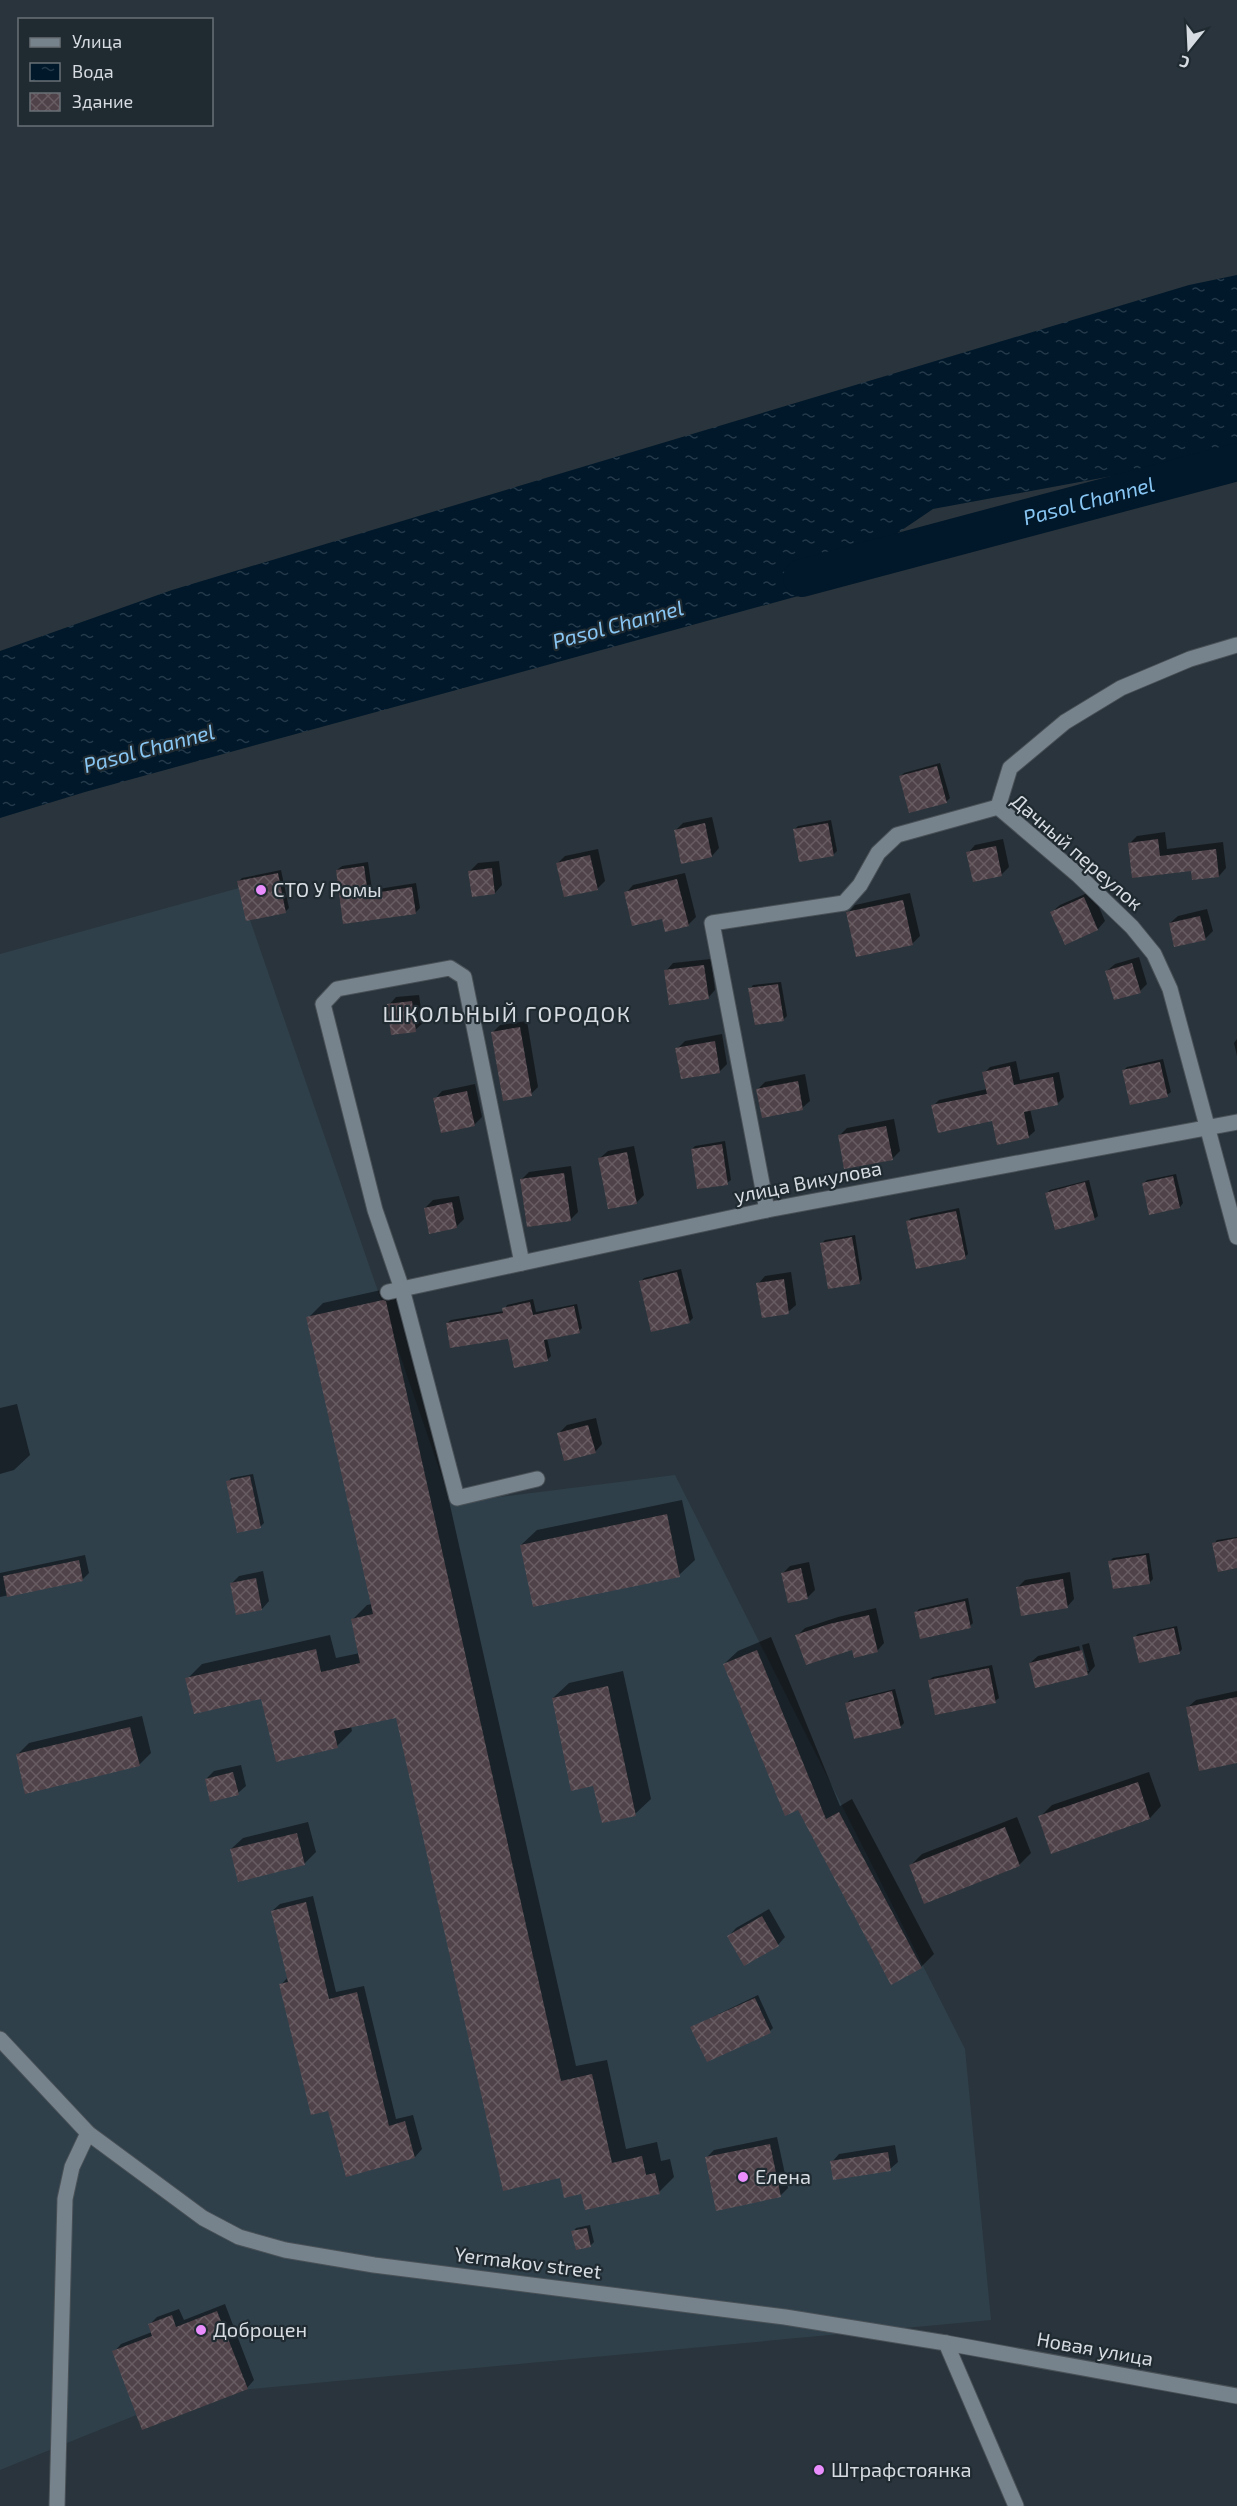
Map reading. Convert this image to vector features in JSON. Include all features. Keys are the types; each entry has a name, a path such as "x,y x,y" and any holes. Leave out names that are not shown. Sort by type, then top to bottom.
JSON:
{"street":[{"path":"998,807 1010,768 1065,722 1121,688 1190,659 1237,645"},
{"name":"Дачный переулок","path":"767,1210 712,923 844,903 860,885 878,853 897,836 998,807 1078,875 1132,927 1154,954 1170,989 1208,1128"},
{"path":"522,1263 464,977 450,968 337,989 323,1004 395,1290 457,1498 537,1479"},
{"name":"улица Викулова","path":"395,1290 767,1210 1237,1122"},
{"path":"1208,1128 1237,1237"},
{"name":"Yermakov street","path":"0,2039 88,2133 203,2218 239,2237 285,2250 374,2265 774,2315 946,2343"},
{"path":"57,2506 65,2199 72,2167 88,2133"},
{"path":"946,2343 1017,2506"},
{"name":"Новая улица","path":"946,2343 1237,2396"}],"shaded area":[{"path":"239,888 451,1503 675,1475 965,2049 991,2320 186,2395 0,2470 0,954"}],"water":[{"path":"1237,275 1237,453 933,509 809,593 85,792 0,818 0,651 172,590 1189,285"}],"building":[{"path":"937,766 947,803 909,813 899,776"},
{"path":"705,823 712,857 681,864 674,830"},
{"path":"828,823 834,856 799,862 793,829"},
{"path":"1158,839 1160,856 1216,849 1219,877 1192,880 1191,871 1132,878 1128,843"},
{"path":"996,846 1002,876 973,882 966,852"},
{"path":"590,855 598,890 564,897 556,863"},
{"path":"364,866 368,894 412,887 416,914 343,924 336,870"},
{"path":"492,868 495,894 472,897 468,871"},
{"path":"278,873 286,913 246,921 237,881"},
{"path":"677,879 689,926 665,932 662,919 632,926 624,892"},
{"path":"1084,897 1098,930 1065,945 1050,912"},
{"path":"903,900 913,945 856,957 846,912"},
{"path":"1200,916 1206,940 1174,947 1169,923"},
{"path":"1132,963 1141,993 1114,1000 1105,971"},
{"path":"704,965 709,999 669,1005 664,970"},
{"path":"778,984 784,1021 755,1025 748,988"},
{"path":"412,1001 416,1032 391,1035 387,1004"},
{"path":"520,1027 532,1096 503,1101 491,1032"},
{"path":"715,1041 720,1073 681,1079 675,1048"},
{"path":"1160,1062 1168,1097 1130,1105 1122,1070"},
{"path":"1010,1066 1014,1085 1053,1077 1058,1105 1024,1112 1029,1138 997,1145 992,1121 938,1133 931,1105 987,1094 982,1072"},
{"path":"798,1081 803,1110 762,1118 756,1089"},
{"path":"467,1091 475,1126 441,1133 433,1098"},
{"path":"886,1126 893,1160 844,1169 838,1135"},
{"path":"722,1144 728,1185 697,1189 691,1149"},
{"path":"627,1152 637,1204 608,1209 598,1158"},
{"path":"564,1173 571,1221 527,1227 520,1179"},
{"path":"1173,1176 1180,1208 1149,1215 1142,1183"},
{"path":"1085,1182 1095,1220 1055,1230 1045,1193"},
{"path":"452,1202 457,1228 429,1234 424,1208"},
{"path":"956,1211 966,1259 916,1269 906,1221"},
{"path":"852,1237 860,1284 828,1289 820,1243"},
{"path":"677,1272 690,1323 651,1332 639,1281"},
{"path":"784,1279 789,1314 762,1318 756,1283"},
{"path":"386,1301 561,2081 592,2074 612,2163 642,2156 646,2175 655,2173 660,2194 585,2210 581,2194 564,2198 560,2178 503,2191 396,1718 334,1731 338,1748 276,1762 261,1699 194,1714 185,1678 316,1649 321,1672 360,1663 351,1619 373,1614 306,1317"},
{"path":"530,1302 533,1315 574,1306 580,1333 544,1340 548,1361 514,1368 508,1339 450,1348 446,1323 503,1313 502,1308"},
{"path":"588,1425 596,1453 564,1461 557,1433"},
{"path":"250,1476 261,1528 237,1533 226,1481"},
{"path":"667,1514 680,1577 533,1607 520,1545"},
{"path":"1237,1538 1237,1568 1218,1572 1212,1543"},
{"path":"1146,1555 1150,1584 1113,1589 1108,1561"},
{"path":"79,1560 83,1581 7,1597 3,1576"},
{"path":"801,1568 808,1599 788,1603 781,1573"},
{"path":"256,1578 262,1610 236,1615 230,1583"},
{"path":"1063,1579 1068,1608 1021,1616 1016,1587"},
{"path":"965,1601 971,1628 920,1639 914,1612"},
{"path":"869,1615 878,1652 854,1658 852,1650 806,1665 795,1635"},
{"path":"1174,1628 1180,1654 1139,1663 1133,1637"},
{"path":"757,1650 826,1819 839,1812 922,1968 891,1985 798,1810 785,1816 723,1664"},
{"path":"1082,1650 1088,1675 1035,1688 1029,1663"},
{"path":"989,1668 996,1703 935,1715 928,1680"},
{"path":"608,1686 636,1816 602,1823 593,1786 571,1791 552,1698"},
{"path":"892,1691 901,1728 854,1739 845,1703"},
{"path":"1237,1697 1237,1763 1199,1771 1186,1707"},
{"path":"130,1727 140,1766 25,1794 16,1754"},
{"path":"233,1772 239,1795 210,1802 205,1779"},
{"path":"1138,1782 1150,1819 1051,1854 1038,1816"},
{"path":"1005,1827 1020,1866 924,1904 909,1865"},
{"path":"297,1833 305,1865 238,1882 230,1849"},
{"path":"306,1902 329,1999 357,1992 389,2126 405,2121 415,2158 346,2177 328,2111 311,2115 279,1984 288,1982 271,1911"},
{"path":"762,1916 779,1946 744,1966 727,1936"},
{"path":"755,1998 771,2033 707,2062 690,2027"},
{"name":"Елена","path":"770,2144 781,2197 716,2211 705,2157"},
{"path":"888,2152 891,2171 833,2180 830,2161"},
{"path":"587,2228 591,2247 576,2250 571,2231"},
{"path":"217,2311 248,2389 142,2430 112,2351 152,2336 148,2324 172,2315 176,2327"}],"waterway":[{"name":"Pasol Channel","path":"802,578 1237,462"}],"place":[{"name":"СТО У Ромы","path":"261,890"},
{"name":"Елена","path":"743,2177"},
{"name":"Доброцен","path":"201,2330"},
{"name":"Штрафстоянка","path":"819,2470"}],"district":[{"name":"ШКОЛЬНЫЙ ГОРОДОК","path":"507,1014"}]}
